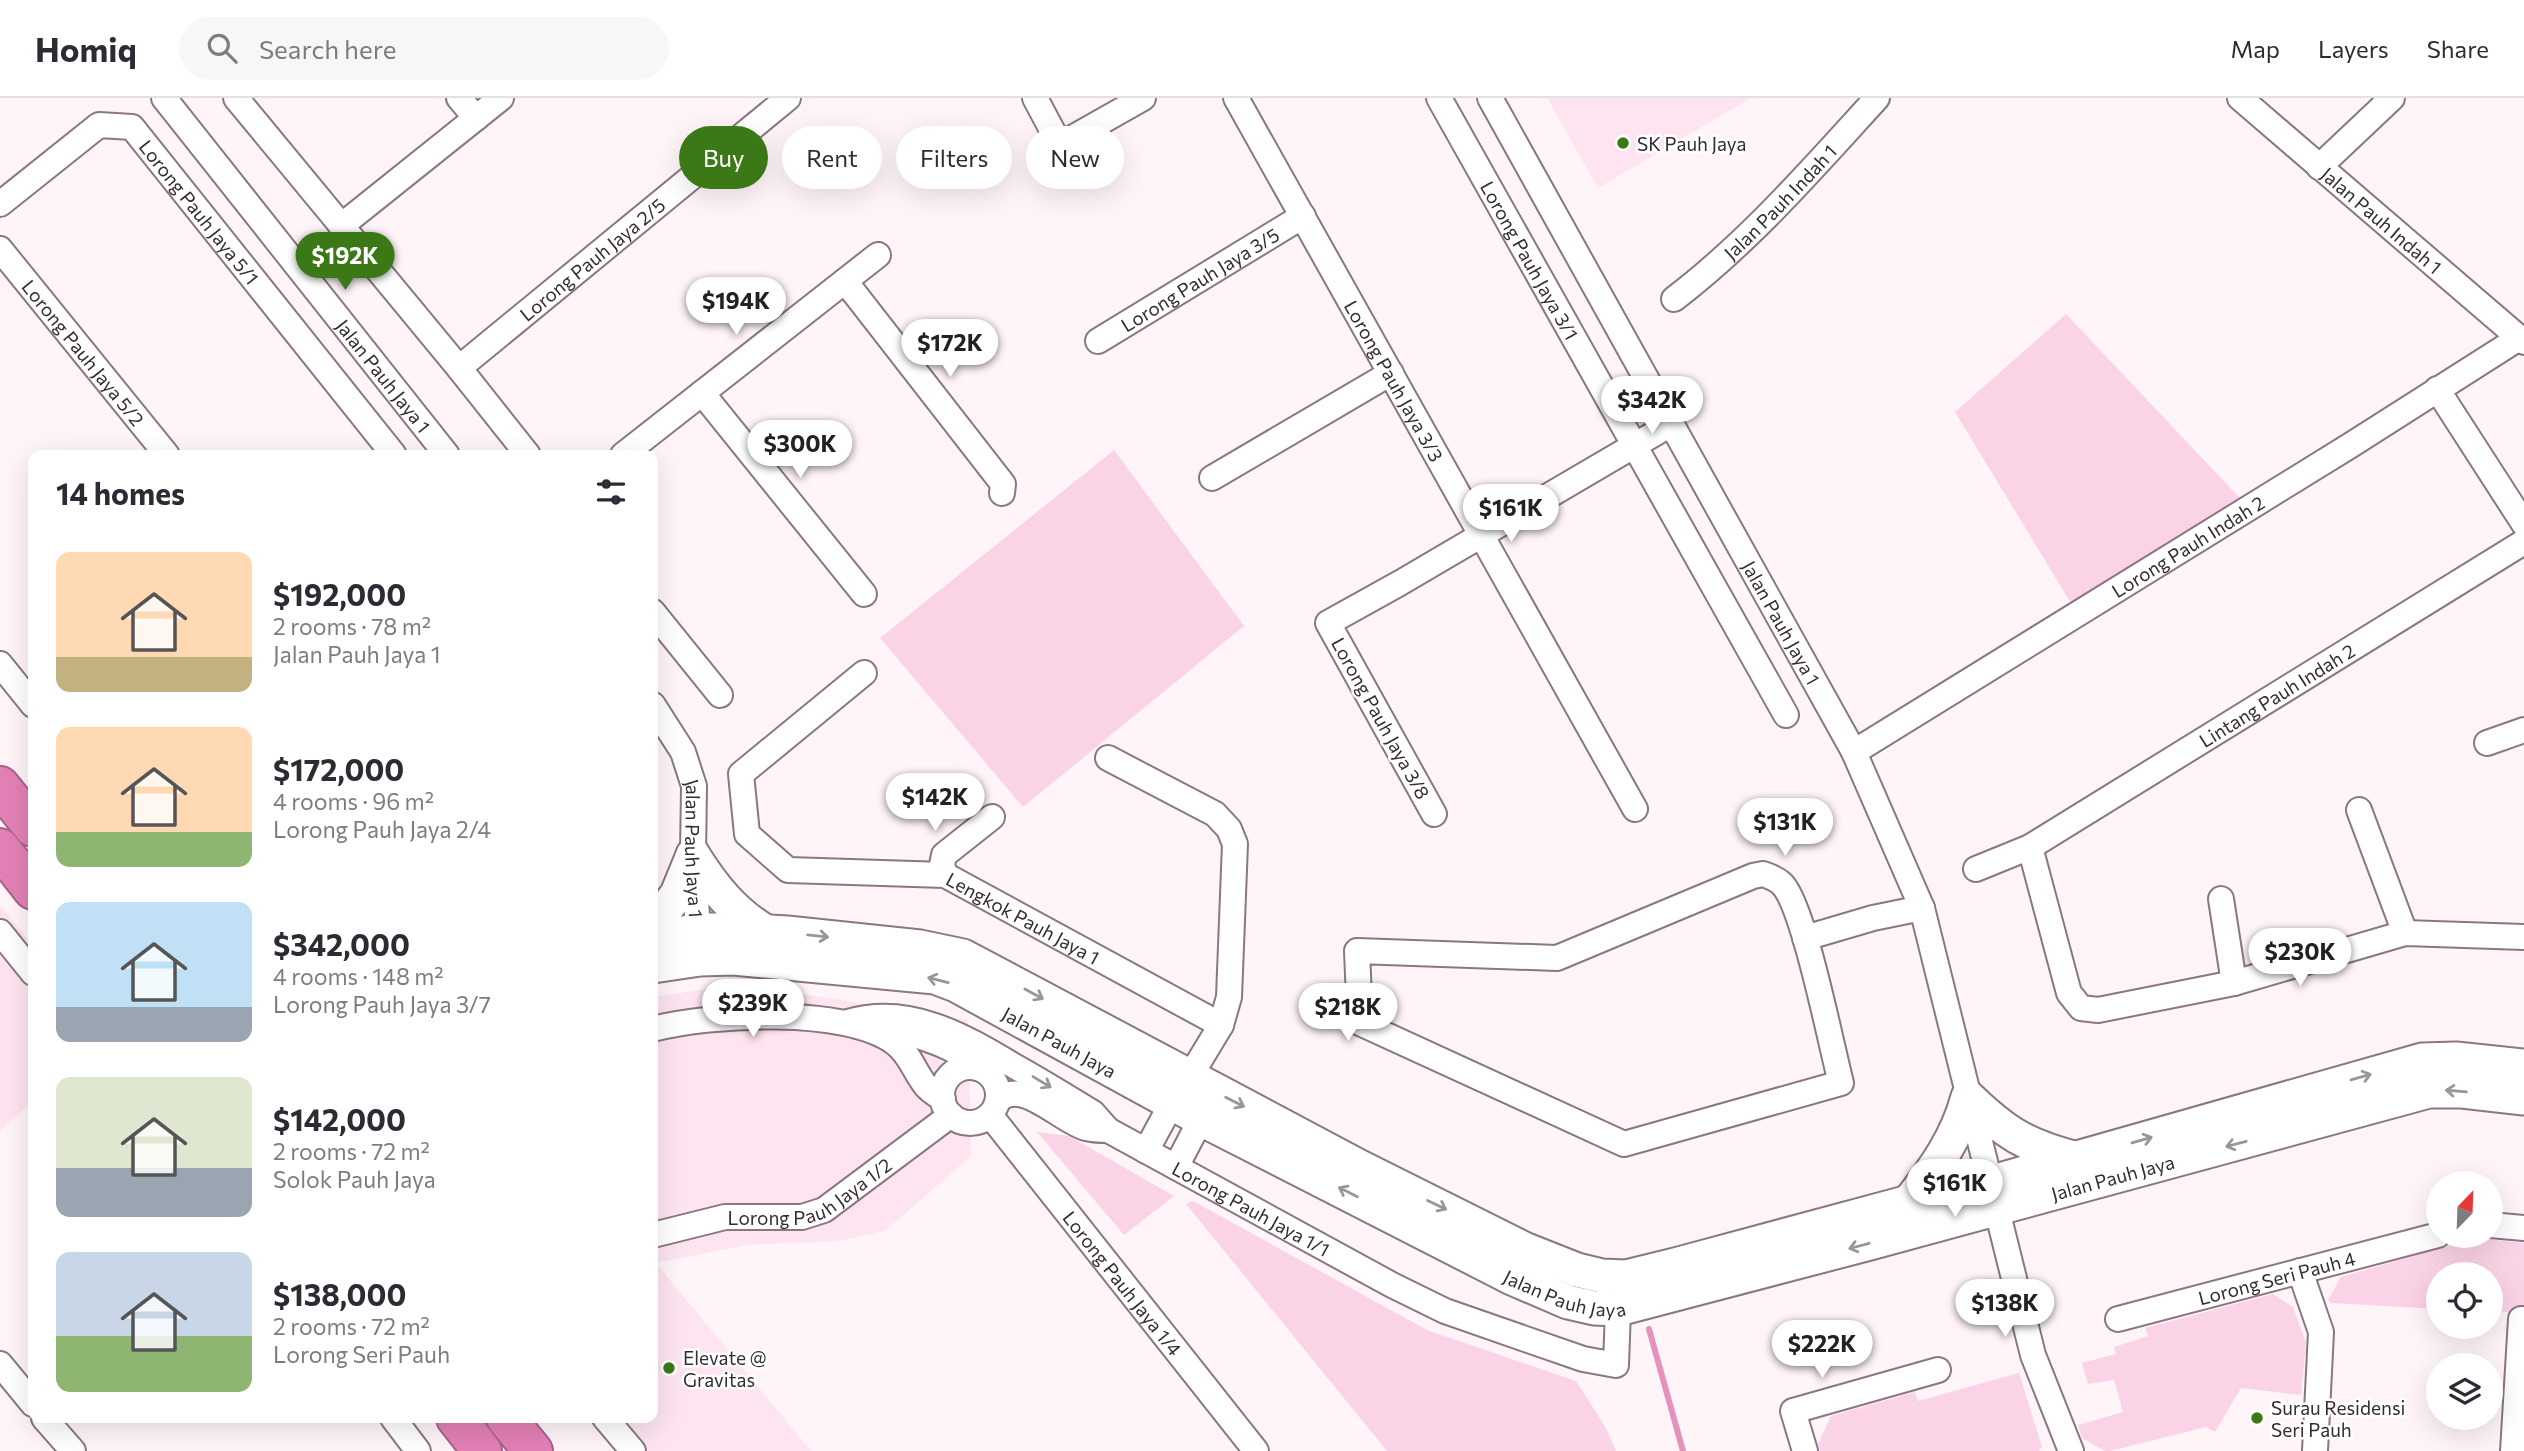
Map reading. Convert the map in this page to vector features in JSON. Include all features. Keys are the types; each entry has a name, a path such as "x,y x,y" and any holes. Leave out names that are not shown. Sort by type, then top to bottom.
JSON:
{"highway":[{"path":"0,786 28,821"},
{"path":"3,858 28,885"},
{"path":"460,1423 482,1451"},
{"path":"510,1423 533,1451"}],"street":[{"name":"Jalan Pauh Jaya 1","path":"164,98 443,450"},
{"path":"236,98 524,450"},
{"path":"459,98 476,118"},
{"path":"341,226 501,98"},
{"name":"Lorong Pauh Jaya 2/5","path":"459,368 788,98"},
{"path":"1035,98 1060,145 1143,98"},
{"name":"Lorong Pauh Jaya 3/3","path":"1236,98 1635,809"},
{"name":"Lorong Pauh Jaya 3/1","path":"1439,98 1786,715"},
{"name":"Jalan Pauh Jaya 1","path":"1490,98 1854,752 1922,908 2033,1355 2071,1451"},
{"name":"Jalan Pauh Indah 1","path":"1674,299 1754,229 1877,98"},
{"name":"Jalan Pauh Indah 1","path":"2240,98 2522,340"},
{"path":"2319,167 2392,98"},
{"name":"Lorong Pauh Jaya 5/1","path":"0,204 99,125 132,127 390,450"},
{"name":"Lorong Pauh Jaya 3/5","path":"1098,341 1303,216"},
{"name":"Lorong Pauh Jaya 5/2","path":"0,249 163,450"},
{"path":"629,450 878,255"},
{"path":"845,281 1003,484 1002,493"},
{"name":"Lorong Pauh Indah 2","path":"1854,752 2437,389 2522,340"},
{"path":"339,387 370,360"},
{"path":"1212,478 1391,373"},
{"path":"2437,389 2524,524"},
{"path":"702,393 864,594"},
{"path":"1482,535 1671,424"},
{"name":"Lorong Pauh Jaya 3/8","path":"1434,814 1328,623 1482,535"},
{"name":"Lintang Pauh Indah 2","path":"1976,869 2030,847 2524,542"},
{"path":"658,618 720,695"},
{"path":"0,664 28,699"},
{"name":"Lengkok Pauh Jaya 1","path":"864,673 741,774 747,834 788,870 945,875 1222,1025"},
{"name":"Jalan Pauh Jaya 1","path":"658,713 683,752 694,786 693,855 699,945"},
{"path":"2487,743 2524,730"},
{"path":"1108,758 1215,814 1229,829 1235,844 1229,997 1222,1025 1180,1090 1146,1151"},
{"path":"2359,810 2405,933"},
{"path":"945,875 942,865 944,855 992,817"},
{"path":"2030,847 2069,993 2081,1008 2098,1010 2234,983 2405,933 2524,937"},
{"path":"658,920 677,894 693,855"},
{"path":"693,855 707,878 727,902 766,932"},
{"path":"1763,874 1783,884 1791,897 1805,938 1841,1083 1624,1144 1360,1023 1357,951 1557,958 1763,874"},
{"path":"2221,899 2234,983"},
{"path":"1805,938 1873,918 1922,908"},
{"path":"0,932 28,967"},
{"name":"Jalan Pauh Jaya","path":"658,964 699,945 766,932 920,947 963,956 1180,1090 1201,1119 1522,1283 1568,1302 1594,1308 1618,1309 1993,1196 2429,1091 2462,1091 2524,1098"},
{"name":"Jalan Pauh Jaya","path":"658,941 699,945 733,958 935,977 1524,1248 1577,1270 1602,1276 1626,1276 1675,1265 1909,1202 1993,1196 2077,1158 2422,1060 2456,1059 2524,1066"},
{"path":"658,1028 739,1016 858,1020 896,1043 910,1058 927,1087 966,1123 983,1120 1010,1093 1023,1094 1085,1128 1108,1130"},
{"name":"Lorong Pauh Jaya 1/1","path":"858,1020 957,1052 1093,1113 1108,1130 1392,1285 1445,1311 1583,1359 1616,1365 1618,1309"},
{"path":"947,1107 945,1082 951,1075 968,1067 986,1065 996,1085 994,1108"},
{"path":"1909,1202 1949,1147 1968,1097 2012,1135 2032,1145 2077,1158"},
{"name":"Lorong Pauh Jaya 1/2","path":"658,1234 724,1217 790,1218 824,1210 947,1107"},
{"name":"Lorong Pauh Jaya 1/4","path":"994,1108 1256,1451"},
{"path":"1176,1167 1201,1119"},
{"path":"2503,1226 2524,1228"},
{"name":"Lorong Seri Pauh 4","path":"2118,1319 2426,1238"},
{"path":"2300,1271 2320,1332 2315,1451"},
{"path":"2512,1451 2521,1319"},
{"path":"0,1364 28,1398"},
{"path":"1805,1451 1793,1411 1938,1370"},
{"path":"48,1423 73,1451"},
{"path":"397,1423 418,1451"},
{"path":"609,1423 633,1451"}],"shaded area":[{"name":"SK Pauh Jaya","path":"1547,98 1751,98 1598,188"},
{"path":"2066,314 2252,511 2080,618 1955,412"},
{"path":"1114,450 1244,626 1023,807 880,638"},
{"path":"0,905 28,939 28,1106 0,1131"},
{"path":"739,984 968,1020 971,1156 885,1231 838,1241 747,1245 658,1263 658,996"},
{"path":"1037,1132 1069,1136 1174,1196 1124,1235"},
{"path":"1193,1201 1427,1330 1576,1381 1606,1428 1616,1451 1387,1451 1186,1204"},
{"path":"2503,1241 2524,1243 2524,1313 2503,1312 2503,1262 2426,1262 2426,1308 2331,1303 2328,1300 2341,1277 2441,1248 2503,1248"},
{"path":"658,1265 811,1451 615,1451 592,1423 658,1423"},
{"path":"2273,1294 2293,1307 2306,1343 2301,1395 2241,1388 2215,1432 2206,1427 2110,1451 2105,1451 2082,1438 2078,1425 2123,1412 2114,1380 2088,1384 2082,1363 2116,1354 2114,1347 2148,1336 2145,1328"},
{"path":"2019,1373 2042,1447 2039,1451 1820,1451 1818,1444 1831,1416 1915,1392 1918,1401"}],"waterway":[{"path":"1649,1329 1683,1451"}],"place":[{"name":"SK Pauh Jaya","path":"1623,143"},
{"name":"Elevate @ Gravitas","path":"669,1368"},
{"name":"Surau Residensi Seri Pauh","path":"2257,1418"}]}
